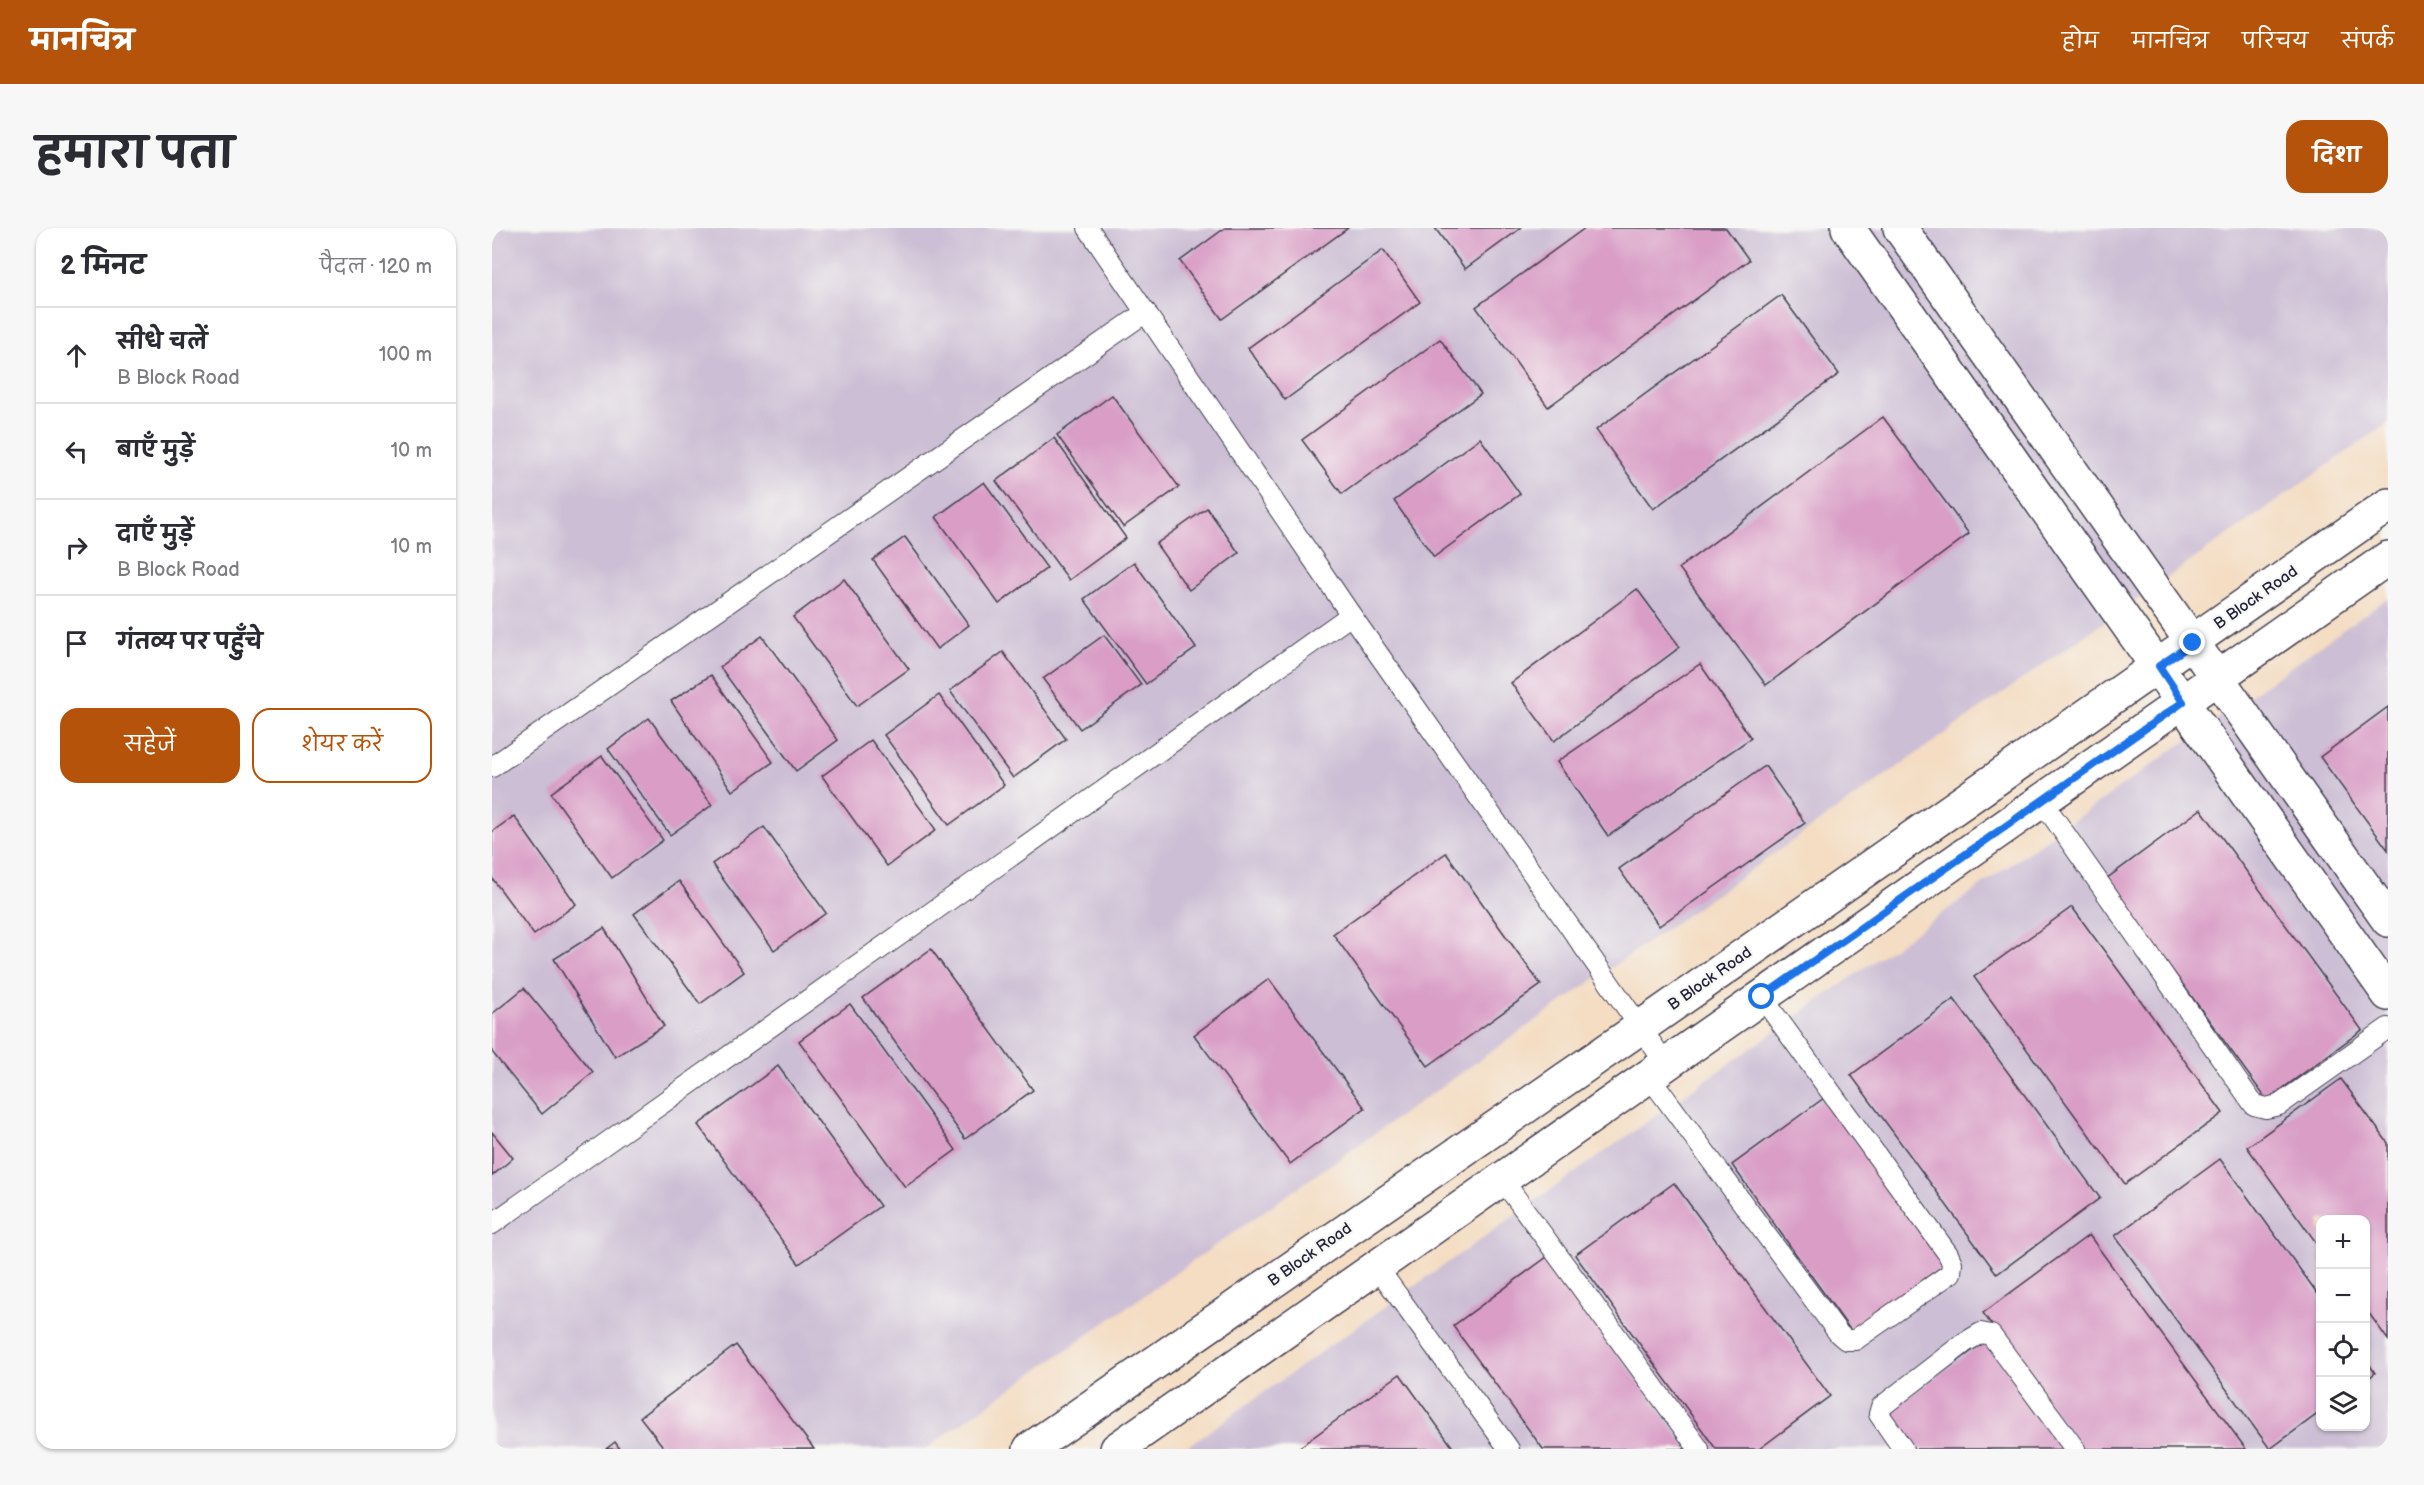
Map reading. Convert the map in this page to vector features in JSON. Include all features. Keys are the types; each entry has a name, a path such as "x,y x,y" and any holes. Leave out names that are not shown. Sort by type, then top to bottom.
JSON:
{"street":[{"path":"1848,228 2159,666 2388,994"},
{"path":"1900,228 2388,920"},
{"name":"B Block Road","path":"1030,1449 1641,1027 2388,505"},
{"path":"1117,1449 2388,558"}],"lane":[{"path":"1088,228 1351,615 1641,1027 1658,1070 1839,1335 1846,1340 1855,1340 1951,1273 1952,1263 1948,1254 1762,997"},
{"path":"492,767 1146,312"},
{"path":"492,1224 1351,615"},
{"path":"2042,801 2242,1091 2254,1105 2266,1108 2279,1105 2388,1028"},
{"path":"1502,1179 1699,1449"},
{"path":"1377,1267 1509,1449"},
{"path":"1902,1449 1879,1414 1881,1407 1964,1343 1981,1334 1991,1335 2075,1449"}],"shaded area":[{"path":"492,228 2388,228 2388,423 925,1449 492,1449"},
{"path":"2388,598 2388,1449 1184,1449"}],"building":[{"path":"1225,228 1348,228 1222,319 1180,261"},
{"path":"1435,228 1521,228 1465,269"},
{"path":"1585,228 1726,228 1749,260 1548,407 1476,307"},
{"path":"1383,250 1420,302 1285,400 1248,348"},
{"path":"1781,295 1839,374 1653,509 1596,430"},
{"path":"1440,339 1481,394 1342,494 1302,440"},
{"path":"1112,395 1179,487 1123,527 1057,435"},
{"path":"1883,417 1969,534 1766,685 1679,568"},
{"path":"1054,438 1126,538 1069,580 996,481"},
{"path":"1480,438 1520,494 1434,557 1394,501"},
{"path":"984,482 1047,568 999,604 936,517"},
{"path":"1207,508 1239,553 1189,590 1156,544"},
{"path":"905,537 969,625 937,649 873,560"},
{"path":"1134,562 1196,648 1146,684 1084,599"},
{"path":"844,579 909,669 857,706 793,617"},
{"path":"1637,589 1680,647 1554,741 1511,683"},
{"path":"1104,635 1141,685 1080,729 1043,679"},
{"path":"762,636 838,740 796,771 720,667"},
{"path":"1003,652 1066,739 1013,778 950,691"},
{"path":"1700,664 1751,738 1608,836 1557,762"},
{"path":"711,675 773,762 732,791 671,701"},
{"path":"939,695 1004,785 949,825 884,735"},
{"path":"2388,707 2388,850 2320,757"},
{"path":"649,718 712,805 670,835 608,749"},
{"path":"871,740 936,830 887,866 822,776"},
{"path":"602,756 663,840 612,878 551,793"},
{"path":"1765,766 1805,823 1659,926 1619,869"},
{"path":"2201,809 2362,1030 2267,1100 2106,879"},
{"path":"514,816 576,904 534,935 492,878 492,832"},
{"path":"764,827 826,913 774,950 712,864"},
{"path":"1446,853 1541,985 1428,1066 1333,934"},
{"path":"679,881 744,972 700,1004 634,914"},
{"path":"2072,907 2223,1113 2125,1184 1974,977"},
{"path":"604,928 664,1026 615,1057 554,959"},
{"path":"931,949 1033,1090 965,1139 863,998"},
{"path":"1269,979 1365,1108 1290,1164 1194,1035"},
{"path":"524,988 593,1072 542,1114 492,1052 492,1014"},
{"path":"1954,999 2100,1198 1997,1274 1851,1075"},
{"path":"850,1004 956,1150 905,1187 799,1041"},
{"path":"778,1066 880,1206 799,1264 698,1125"},
{"path":"2341,1079 2388,1143 2388,1340 2370,1315 2370,1215 2316,1215 2316,1242 2247,1147"},
{"path":"1824,1098 1944,1265 1851,1331 1732,1165"},
{"path":"492,1132 513,1158 492,1176"},
{"path":"2220,1159 2316,1291 2316,1415 2270,1449 2115,1236"},
{"path":"1674,1183 1830,1396 1759,1449 1716,1449 1575,1255"},
{"path":"2089,1235 2246,1449 2082,1449 1983,1313"},
{"path":"1547,1257 1687,1449 1543,1449 1453,1326"},
{"path":"1987,1340 2067,1449 1910,1449 1885,1414"},
{"path":"736,1345 814,1449 665,1449 640,1417"},
{"path":"2370,1365 2375,1373 2370,1377"},
{"path":"1400,1374 1454,1449 1297,1449"},
{"path":"615,1442 620,1449 606,1449"}],"route":[{"path":"1762,997 2183,702 2159,666 2193,643"}]}
